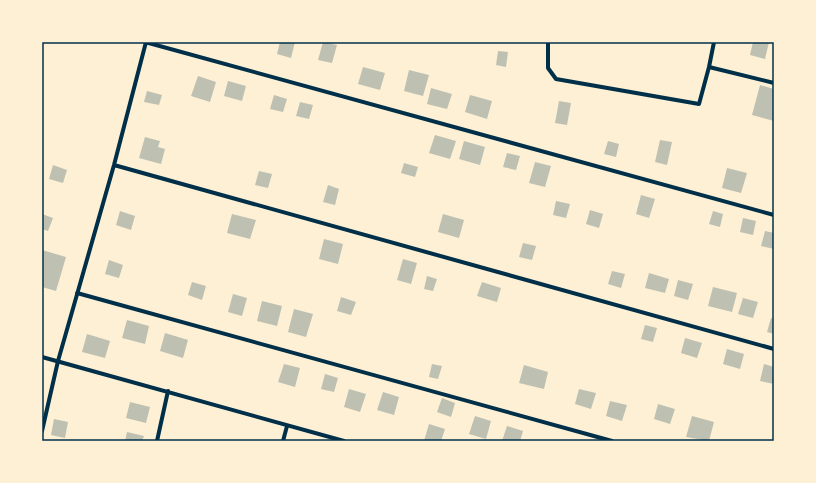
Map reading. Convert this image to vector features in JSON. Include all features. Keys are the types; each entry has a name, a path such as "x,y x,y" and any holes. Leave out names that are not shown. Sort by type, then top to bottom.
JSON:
{"street":[{"path":"42,431 58,361 114,166 146,42 774,215"},
{"path":"548,42 548,68 556,78 699,104 714,42"},
{"path":"708,67 774,83"},
{"path":"114,166 774,349"},
{"path":"77,293 612,441"},
{"path":"42,357 344,441"},
{"path":"157,441 168,391"},
{"path":"283,441 287,426"}],"building":[{"path":"280,42 295,42 291,58 277,54"},
{"path":"323,42 337,45 332,63 318,60"},
{"path":"753,42 769,42 765,59 750,55"},
{"path":"498,51 508,52 506,67 496,65"},
{"path":"363,67 385,73 380,90 358,84"},
{"path":"409,70 429,75 423,96 404,91"},
{"path":"198,76 216,82 210,102 191,96"},
{"path":"228,81 246,86 242,101 224,96"},
{"path":"760,85 774,89 774,121 752,115"},
{"path":"431,88 452,94 447,109 427,104"},
{"path":"147,91 162,95 159,105 144,102"},
{"path":"274,95 287,99 283,112 270,109"},
{"path":"470,95 492,101 487,119 465,112"},
{"path":"559,101 571,103 567,125 555,123"},
{"path":"300,102 313,105 309,119 296,116"},
{"path":"435,135 456,141 450,159 429,153"},
{"path":"145,137 160,141 158,147 165,149 161,164 139,158"},
{"path":"660,140 672,142 667,165 655,162"},
{"path":"464,141 485,147 480,165 459,159"},
{"path":"608,141 619,144 616,157 604,154"},
{"path":"507,153 520,156 516,170 503,167"},
{"path":"535,162 551,166 545,187 529,183"},
{"path":"404,163 418,167 415,177 401,173"},
{"path":"53,165 67,170 63,183 49,179"},
{"path":"727,168 747,173 741,193 722,188"},
{"path":"259,171 272,174 268,188 255,185"},
{"path":"328,185 339,189 335,205 323,202"},
{"path":"641,195 655,199 649,218 636,214"},
{"path":"556,201 570,204 566,218 553,215"},
{"path":"590,210 603,214 599,228 586,224"},
{"path":"120,211 135,216 131,230 116,225"},
{"path":"713,211 723,214 720,227 709,224"},
{"path":"42,214 53,218 48,231 42,229"},
{"path":"232,214 256,220 250,239 227,233"},
{"path":"443,214 464,220 459,238 438,232"},
{"path":"743,218 756,221 753,235 740,232"},
{"path":"765,231 774,233 774,249 761,246"},
{"path":"324,239 343,244 338,264 319,259"},
{"path":"523,243 536,246 532,260 519,257"},
{"path":"42,250 66,257 56,291 42,287"},
{"path":"403,259 417,263 411,284 397,280"},
{"path":"109,260 123,265 119,278 105,274"},
{"path":"612,271 625,274 621,288 608,284"},
{"path":"649,273 669,279 665,293 645,288"},
{"path":"427,276 437,279 433,291 424,289"},
{"path":"678,280 693,284 688,300 674,296"},
{"path":"192,282 206,286 202,300 188,295"},
{"path":"482,282 501,288 497,302 477,296"},
{"path":"713,287 737,293 732,312 708,306"},
{"path":"233,294 247,298 242,316 228,312"},
{"path":"341,297 356,302 351,315 337,311"},
{"path":"743,298 758,302 753,318 738,314"},
{"path":"262,301 282,306 277,326 257,321"},
{"path":"294,309 313,314 306,337 288,332"},
{"path":"771,318 774,319 774,334 767,332"},
{"path":"127,320 149,326 145,344 122,338"},
{"path":"645,325 657,328 653,342 641,339"},
{"path":"165,333 188,340 183,358 160,351"},
{"path":"87,334 110,341 105,358 82,352"},
{"path":"685,338 702,343 697,358 681,353"},
{"path":"727,349 744,354 740,369 723,364"},
{"path":"284,364 300,368 295,387 278,382"},
{"path":"432,364 442,366 438,379 429,377"},
{"path":"764,364 774,367 774,384 760,381"},
{"path":"524,365 548,372 544,389 519,383"},
{"path":"325,374 338,378 334,392 321,389"},
{"path":"349,389 366,394 360,412 344,407"},
{"path":"579,389 596,393 591,409 575,404"},
{"path":"383,392 399,397 394,415 377,410"},
{"path":"442,398 455,403 451,417 437,412"},
{"path":"610,401 627,405 622,421 606,416"},
{"path":"130,402 150,407 146,423 126,418"},
{"path":"658,404 675,409 670,424 654,419"},
{"path":"475,416 491,421 486,439 469,434"},
{"path":"692,416 714,422 709,441 686,437"},
{"path":"54,419 68,422 65,438 51,435"},
{"path":"429,424 445,429 441,441 424,441"},
{"path":"507,426 523,431 520,441 502,441"},
{"path":"127,432 144,436 142,441 125,441"}]}
